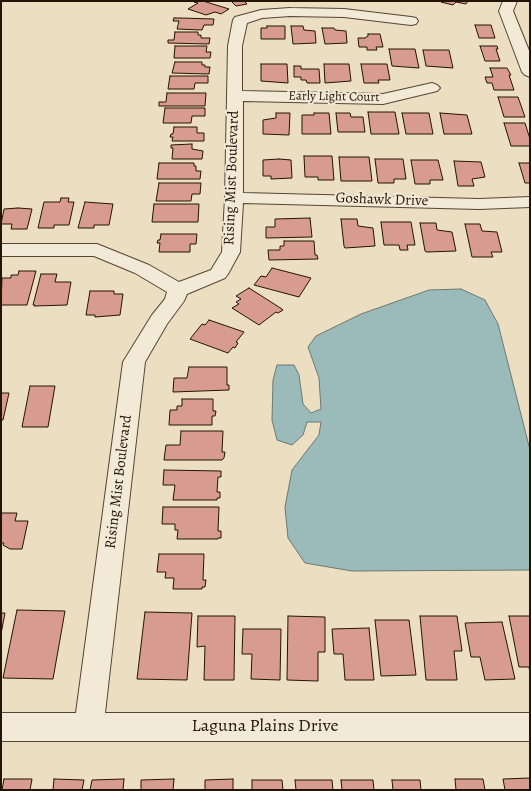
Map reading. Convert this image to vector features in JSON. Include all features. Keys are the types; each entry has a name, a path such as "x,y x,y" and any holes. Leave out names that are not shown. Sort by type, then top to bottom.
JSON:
{"street":[{"path":"510,1 506,11 530,72"},
{"name":"Rising Mist Boulevard","path":"89,727 134,362 159,320 174,302 178,290 218,274 231,252 234,198 235,46 240,20 261,14 290,12 344,13 412,21"},
{"name":"Early Light Court","path":"234,96 383,99 432,88"},
{"name":"Goshawk Drive","path":"234,198 334,199 479,204 530,202"},
{"path":"1,250 97,250 142,269 178,290"},
{"name":"Laguna Plains Drive","path":"1,727 530,727"}],"water":[{"path":"461,289 485,300 498,324 530,450 530,570 352,571 305,563 288,538 285,507 292,470 319,435 321,422 307,422 303,435 292,445 277,440 272,420 273,380 277,365 294,365 299,375 303,404 311,413 321,409 319,378 308,347 316,336 361,314 429,290"}],"building":[{"path":"202,1 229,9 221,14 215,12 206,15 188,9 198,3 194,2"},
{"path":"231,1 244,1 247,4 236,6"},
{"path":"468,1 466,4 456,2 453,5 441,2"},
{"path":"174,18 214,19 213,25 204,25 202,30 177,29 179,21 173,21"},
{"path":"475,25 491,25 495,38 479,38"},
{"path":"267,26 285,26 285,39 261,39 261,28 267,28"},
{"path":"291,26 303,26 304,30 315,31 316,43 293,44"},
{"path":"322,28 334,28 335,30 346,31 347,43 325,44"},
{"path":"175,32 198,32 198,35 201,35 201,38 210,38 209,44 168,43 168,40 174,40"},
{"path":"368,34 380,34 383,47 376,47 377,50 367,50 367,47 359,47 358,38 365,38"},
{"path":"175,46 207,46 206,52 211,52 210,58 174,58"},
{"path":"480,46 497,46 498,49 496,49 500,61 485,61"},
{"path":"389,49 415,49 419,68 392,66"},
{"path":"423,50 449,50 453,68 426,66"},
{"path":"175,62 202,62 202,65 205,65 205,67 210,67 209,74 172,73"},
{"path":"261,64 287,64 288,83 261,81"},
{"path":"324,64 349,64 351,81 325,83"},
{"path":"361,64 387,64 390,80 378,80 379,83 364,83"},
{"path":"294,66 301,66 301,69 319,69 320,83 307,83 306,80 301,80 301,77 294,77"},
{"path":"490,68 507,68 511,75 509,75 514,90 494,90 492,83 487,83 485,77 493,77"},
{"path":"170,76 208,76 208,83 195,83 194,89 168,89"},
{"path":"167,93 206,93 205,106 159,106 159,102 166,102"},
{"path":"498,97 518,97 525,117 504,117"},
{"path":"165,108 205,108 205,116 192,116 191,123 163,123"},
{"path":"368,112 395,112 399,134 371,134"},
{"path":"276,113 290,113 289,135 263,134 263,120 276,118"},
{"path":"314,113 329,113 331,134 302,134 302,115 314,115"},
{"path":"336,113 350,113 351,117 363,117 365,132 338,132"},
{"path":"402,113 429,113 433,134 406,134"},
{"path":"440,113 467,115 472,134 444,134"},
{"path":"504,123 525,123 530,139 530,146 511,146"},
{"path":"174,127 197,127 197,133 204,133 204,141 172,141 173,137 170,137 171,134 173,134"},
{"path":"192,144 192,149 203,151 202,159 172,159 173,148 171,148 171,145"},
{"path":"304,156 332,156 334,180 318,180 318,177 305,177"},
{"path":"339,157 369,157 372,181 341,181"},
{"path":"375,159 403,159 406,179 394,179 394,183 378,183"},
{"path":"263,160 291,160 292,178 271,179 271,176 263,176"},
{"path":"411,160 438,160 443,180 430,180 430,184 415,184"},
{"path":"454,161 481,162 485,177 472,179 474,186 458,186"},
{"path":"159,163 194,163 194,166 196,166 196,171 201,171 200,179 157,179"},
{"path":"519,163 530,163 530,183 525,183"},
{"path":"159,183 201,183 200,194 192,194 191,201 156,201"},
{"path":"61,198 69,198 68,202 74,202 69,225 54,225 54,228 38,228 44,202 60,202"},
{"path":"85,202 113,204 109,225 94,225 94,228 78,228"},
{"path":"154,204 199,204 198,222 152,222"},
{"path":"4,209 32,209 27,229 11,229 12,224 1,224"},
{"path":"310,218 312,237 266,238 266,227 275,227 275,219"},
{"path":"341,219 357,219 358,226 373,228 375,246 345,248"},
{"path":"381,222 411,222 415,245 407,245 408,250 400,250 399,245 384,245"},
{"path":"420,223 436,223 437,230 452,232 456,251 425,251"},
{"path":"465,224 480,224 482,231 497,232 502,252 491,252 493,257 472,257"},
{"path":"161,234 197,234 196,244 190,244 190,252 159,252 160,243 157,243 158,240 160,240"},
{"path":"284,241 314,241 315,255 317,255 318,259 269,260 268,250 280,250 280,246 284,246"},
{"path":"272,268 311,278 299,297 254,285 261,276 266,277"},
{"path":"19,271 36,271 27,305 1,305 2,278 11,278 11,275 18,275"},
{"path":"41,274 57,274 55,282 71,282 67,305 33,305"},
{"path":"249,288 283,310 278,313 276,312 259,325 232,308 239,304 236,302 241,299 236,296"},
{"path":"90,291 114,291 114,294 123,294 120,315 95,317 95,315 86,315"},
{"path":"209,320 244,332 236,342 238,343 235,348 233,347 228,353 190,339 202,324 205,325"},
{"path":"189,367 227,367 227,385 229,385 229,390 173,392 174,378 187,378"},
{"path":"30,386 55,386 48,427 22,427"},
{"path":"1,393 9,393 3,420 1,420"},
{"path":"182,399 213,399 213,411 216,411 215,416 212,416 212,425 169,425 170,410 177,410 177,406 182,406"},
{"path":"181,431 223,431 222,452 225,452 224,458 222,460 164,460 166,445 180,445"},
{"path":"164,470 221,471 221,477 218,477 217,492 220,492 220,498 217,498 217,500 173,500 175,485 163,485"},
{"path":"163,507 219,507 218,531 221,531 221,538 177,539 178,530 175,530 175,524 162,524"},
{"path":"1,513 17,513 15,521 28,521 22,549 10,549 3,545 4,543 1,543"},
{"path":"159,554 204,554 203,580 206,580 205,587 202,587 202,589 173,589 174,578 165,578 166,572 157,572"},
{"path":"17,610 65,611 53,679 3,678"},
{"path":"145,612 192,613 187,680 137,679"},
{"path":"1,613 5,613 1,634"},
{"path":"198,616 235,616 234,680 204,680 205,646 197,647"},
{"path":"288,616 325,617 325,652 318,652 318,681 287,680"},
{"path":"420,616 457,616 462,651 454,651 457,680 426,680"},
{"path":"509,616 530,616 530,673 529,667 519,667"},
{"path":"375,620 409,620 416,675 381,676"},
{"path":"502,622 515,679 485,680 480,657 471,657 465,623"},
{"path":"369,628 374,680 345,680 343,654 334,654 332,629"},
{"path":"243,629 281,629 280,680 251,679 252,654 242,654"},
{"path":"530,778 530,790 505,790 503,779"},
{"path":"4,779 32,779 30,790 2,790"},
{"path":"54,779 84,780 82,790 53,790"},
{"path":"124,779 123,790 90,790 92,780"},
{"path":"174,779 173,790 141,790 141,780"},
{"path":"233,779 233,790 205,790 205,780"},
{"path":"455,779 483,779 485,790 456,790"},
{"path":"252,780 282,780 283,790 252,790"},
{"path":"295,780 332,780 333,790 296,790"},
{"path":"341,780 373,780 374,790 342,790"},
{"path":"392,780 420,780 421,790 393,790"}]}
